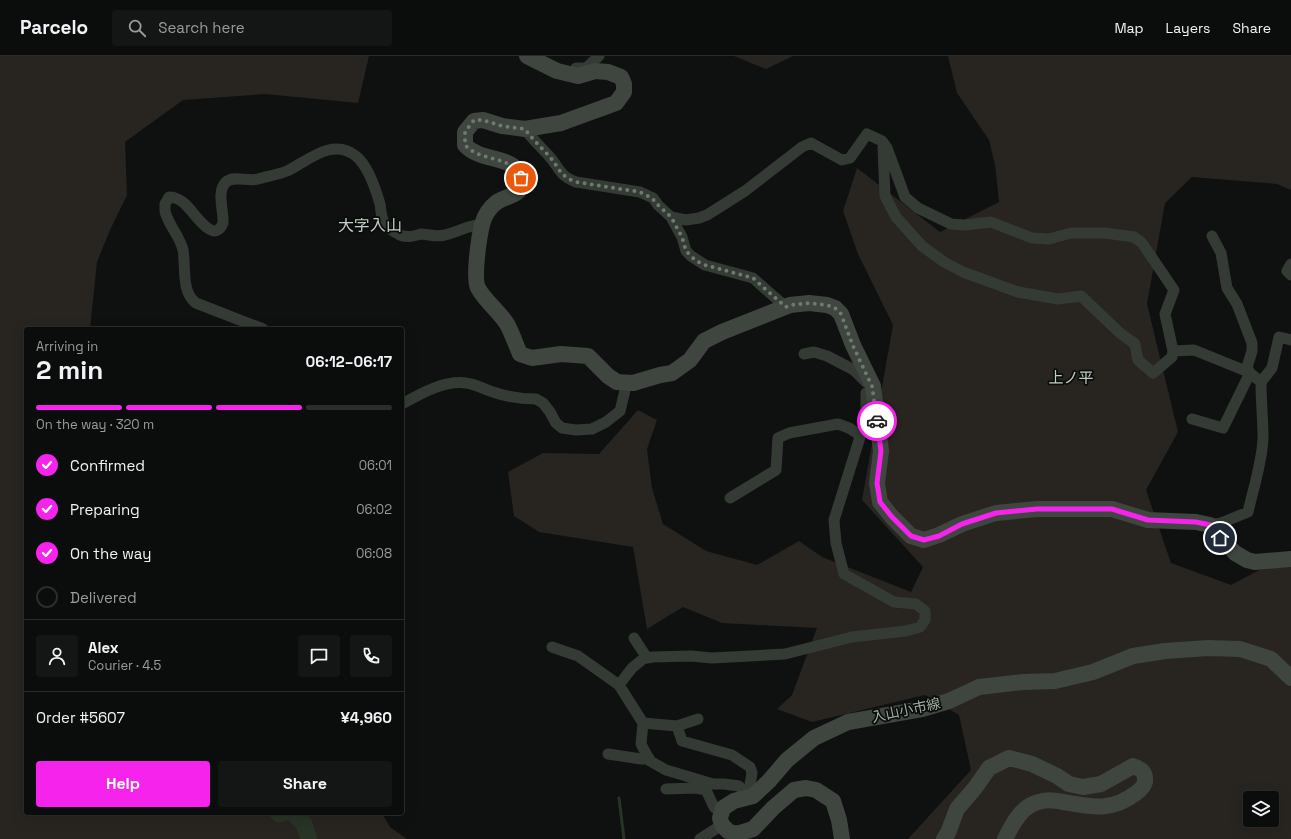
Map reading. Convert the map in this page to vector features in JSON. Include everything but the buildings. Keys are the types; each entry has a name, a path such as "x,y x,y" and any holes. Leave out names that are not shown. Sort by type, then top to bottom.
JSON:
{"main road":[{"path":"527,56 557,71 578,76 594,71 608,72 620,77 624,84 624,92 616,103 561,123 525,129 502,126 483,120 474,120 465,132 465,145 470,150 489,158 508,162 518,171 521,178 521,186 516,194 498,201 488,210 482,224 476,260 477,287 507,324 520,354 532,358 561,354 588,356 608,376 617,382 633,383 672,373 690,360 704,341 790,305 809,303 827,305 835,308 841,314 853,346 872,386 881,451 877,483 880,502 892,517 911,536 924,540 939,536 962,524 996,513 1037,509 1112,509 1148,520 1196,522 1210,525 1235,553 1247,560 1255,562 1291,560"},
{"name":"入山小市線","path":"722,819 723,808 734,801 753,796 769,781 787,760 814,738 848,722 922,709 949,701 979,687 1023,682 1054,681 1093,672 1133,656 1165,651 1208,648 1240,649 1271,659 1291,678"},
{"path":"944,839 957,810 989,768 1010,758 1032,764 1057,776 1069,784 1083,787 1101,784 1133,766 1144,772 1144,785 1138,792 1128,799 1111,806 1095,807 1047,800 1032,804 1023,810 1005,839"},
{"path":"722,819 728,832 737,836 753,829 773,808 794,790 806,788 816,790 833,801 839,820 842,839"}],"street":[{"path":"557,71 560,68 586,68 599,56"},
{"path":"525,129 530,137 567,179 576,182 640,192 652,198 671,217 682,237 686,251 696,261 705,265 753,278 786,307"},
{"path":"671,217 686,220 707,215 745,191 802,147 811,143 842,160 850,158 868,134 882,141 887,148 905,197 918,208 951,224 965,225 991,222 1032,238 1049,239 1071,233 1105,233 1134,237 1142,243 1174,290 1165,314 1173,351 1172,357 1153,373 1138,360 1136,344 1120,333 1081,296 1058,299 1018,292 963,272 944,262 922,246 896,217 885,196 882,141"},
{"path":"259,327 200,305 193,301 189,296 183,248 165,211 165,204 169,197 176,198 188,206 206,227 218,231 221,228 224,217 221,191 225,183 238,179 250,180 270,176 288,170 318,153 330,149 337,149 345,151 358,158 373,184 384,223 391,230 411,237 422,234 430,236 441,235 472,225 482,224"},
{"path":"1212,236 1221,253 1227,288 1236,304 1252,343 1252,351 1247,367 1250,373"},
{"path":"1291,264 1287,271 1291,275"},
{"path":"1210,525 1221,523 1248,512 1255,482 1262,439 1261,382 1272,368 1279,337 1291,340"},
{"path":"1173,351 1194,350 1250,373 1261,382"},
{"path":"619,684 632,668 643,659 647,658 691,656 712,658 785,654 852,637 906,631 920,627 925,620 925,611 916,604 894,602 844,574 836,543 834,520 866,418 866,393 872,386 854,370 827,356 814,352 804,354"},
{"path":"1192,419 1223,428 1250,373"},
{"path":"404,403 419,395 446,385 453,383 468,383 514,398 536,399 543,403 556,423 562,428 583,430 592,429 606,422 620,411 627,382"},
{"path":"730,498 776,470 778,438 789,433 838,424 849,428 860,435"},
{"path":"634,638 647,658"},
{"path":"552,647 578,656 619,684 643,723 641,744 650,761 666,770 713,784 740,786 748,797"},
{"path":"643,723 677,726 698,719"},
{"path":"677,726 682,741 732,755 750,767 752,773 748,797"},
{"path":"608,754 641,759 649,758"},
{"path":"666,789 696,788 706,790 714,807 722,819 700,839"}],"shaded area":[{"path":"0,56 369,56 358,103 265,94 183,100 125,142 127,195 110,230 97,262 90,327 24,327 24,815 383,815 390,827 407,839 0,839"},
{"path":"734,56 793,56 766,69"},
{"path":"948,56 1291,56 1291,190 1277,184 1192,177 1165,203 1147,304 1178,432 1146,490 1171,563 1231,585 1291,553 1291,839 908,839 971,770 959,715 925,695 812,722 777,709 792,695 817,628 722,623 683,607 647,629 633,547 539,532 514,516 508,472 543,453 599,454 638,410 657,420 647,449 652,488 663,524 706,551 757,565 799,541 822,557 911,592 923,567 862,500 893,325 858,254 843,211 857,168 940,232 999,202 995,165 989,140 957,93"}],"waterway":[{"path":"619,798 624,839"},
{"path":"296,815 304,824 309,839"}],"way so far":[{"path":"521,178 518,171 508,162 489,158 476,153 465,145 465,132 474,120 483,120 502,126 525,129 530,137 567,179 576,182 640,192 652,198 671,217 682,237 686,251 696,261 705,265 736,272 753,278 786,307 790,305 809,303 827,305 835,308 841,314 853,346 872,386 877,421"}],"district":[{"name":"大字入山","path":"370,225"},
{"name":"上ノ平","path":"1071,378"}],"route":[{"path":"877,421 881,451 877,483 880,502 892,517 911,536 924,540 939,536 962,524 996,513 1037,509 1112,509 1148,520 1196,522 1210,525 1220,538"}]}
